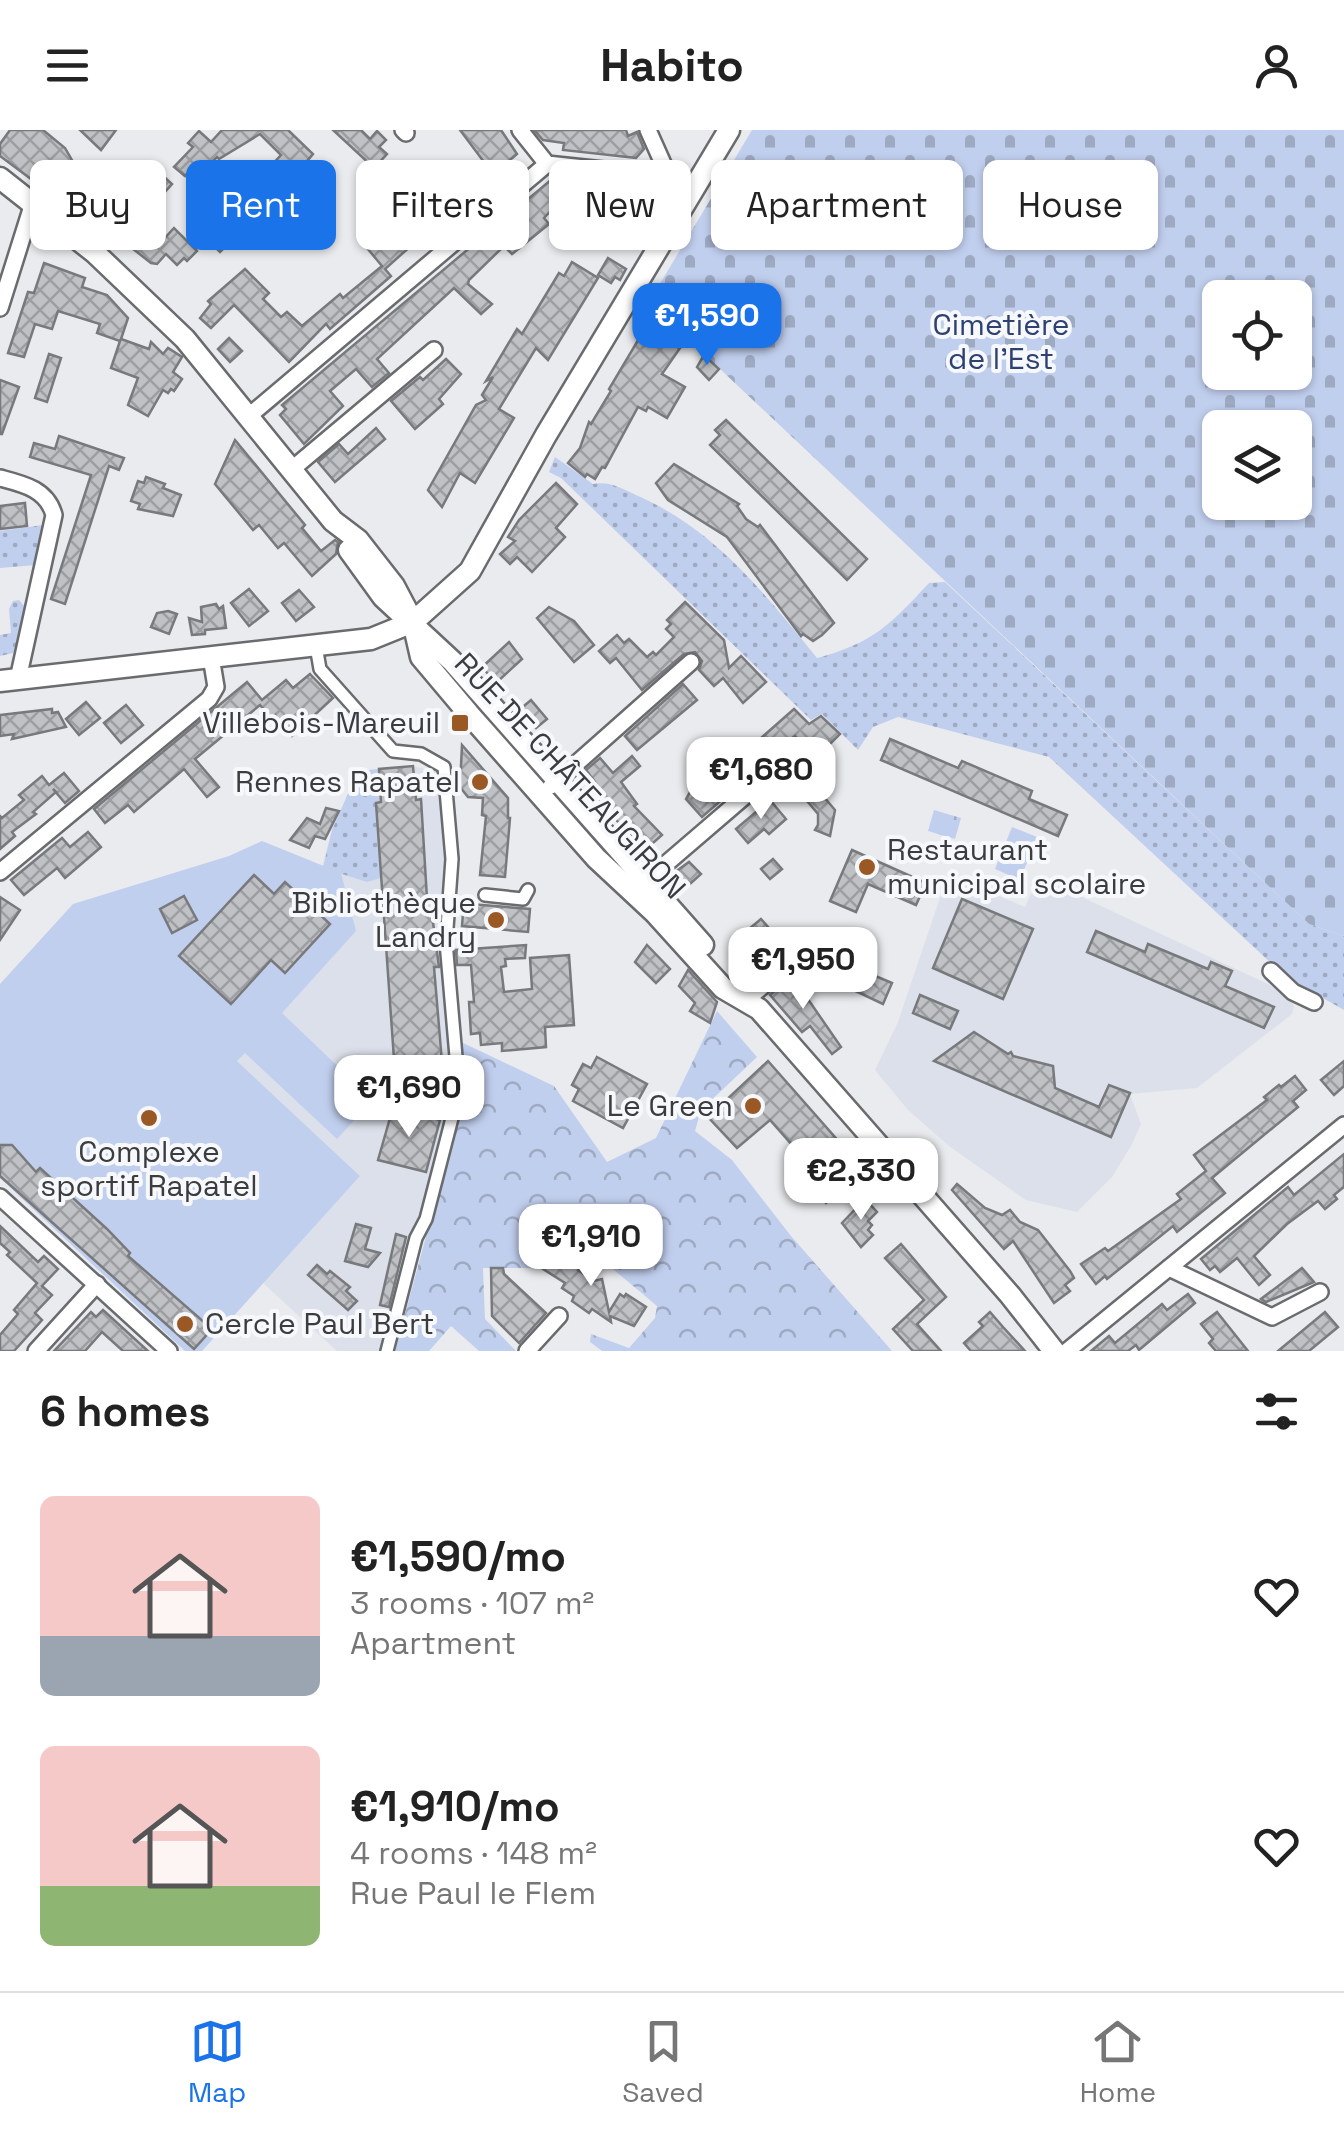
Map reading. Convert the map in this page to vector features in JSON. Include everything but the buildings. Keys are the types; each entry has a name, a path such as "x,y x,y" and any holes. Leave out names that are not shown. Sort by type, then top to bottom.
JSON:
{"main road":[{"path":"9,680 371,639 413,622 470,570 728,130"},
{"name":"RUE DE CHÂTEAUGIRON","path":"0,178 30,200"},
{"name":"RUE DE CHÂTEAUGIRON","path":"90,250 185,338 334,521 344,544 384,597 413,622 557,780 639,888 736,983 744,1002 759,1009 1010,1295 1052,1351"},
{"name":"RUE DE CHÂTEAUGIRON","path":"413,622 421,657 596,858 639,888"}],"street":[{"path":"249,416 548,164 520,130"},
{"path":"648,130 661,160"},
{"path":"0,308 3,288 30,211"},
{"path":"291,470 434,350"},
{"path":"0,478 37,491 50,502 54,514 9,680"},
{"path":"316,646 320,669 393,752 421,754 444,767 452,860 446,942 459,1091 387,1351"},
{"path":"0,872 209,700 216,687 210,657"},
{"path":"540,796 692,662"},
{"path":"639,888 786,760"},
{"path":"486,895 523,899 528,890"},
{"path":"744,1002 813,943"},
{"path":"1271,971 1294,992 1314,1002"},
{"path":"1067,1351 1344,1125"},
{"path":"0,1197 169,1351"},
{"path":"1169,1268 1272,1317 1320,1292"},
{"path":"36,1351 96,1284"},
{"path":"528,1351 559,1316"}],"shaded area":[{"path":"412,766 440,772 446,904 455,960 450,1033 455,1088 385,1351 337,1351 263,1283 360,1176 237,1061 281,1013 332,830 358,771"},
{"path":"953,876 1025,907 1039,877 1285,992 1294,1006 1292,1014 1197,1088 1130,1094 1141,1124 1112,1177 1077,1212 1026,1200 949,1146 908,1110 875,1070 898,1022 946,880"}],"green space":[{"name":"Cimetière de l'Est","path":"752,130 1344,130 1344,936 1309,924 649,302 680,250 691,250 691,232 711,198 711,250 963,250 963,160 734,160"},
{"path":"555,457 593,484 620,488 664,509 714,544 817,658 867,639 929,583 945,582 1309,924 1344,936 1344,1010 1286,977 1049,757 898,717 873,727 858,750 822,714 811,720 561,478 549,472"},
{"path":"43,525 36,565 0,568 0,531"},
{"path":"19,600 25,607 16,648 13,653 0,656 0,635 11,633 9,609 13,601"},
{"path":"379,769 381,802 376,804 381,878 367,882 323,868 332,830 358,771"},
{"path":"934,810 961,818 955,839 928,831"},
{"path":"1012,827 1037,837 1020,880 995,869"},
{"name":"Complexe sportif Rapatel","path":"262,841 341,873 356,931 282,1013 373,1100 337,1139 245,1053 237,1061 360,1176 202,1351 185,1351 0,1178 0,984 73,904 229,856"},
{"path":"717,1011 757,1057 701,1110 695,1131 732,1160 791,1236 892,1351 602,1351 590,1342 591,1334 629,1348 655,1318 657,1306 560,1231 534,1268 483,1268 485,1319 516,1351 479,1351 451,1326 429,1351 395,1351 459,1115 465,1085 459,1041 554,1086 607,1162 656,1138"}],"place":[{"name":"Villebois-Mareuil","path":"460,723"},
{"name":"Rennes Rapatel","path":"480,782"},
{"name":"Restaurant municipal scolaire","path":"867,867"},
{"name":"Bibliothèque Landry","path":"496,920"},
{"name":"Le Green","path":"753,1106"},
{"name":"Complexe sportif Rapatel","path":"149,1118"},
{"name":"Cercle Paul Bert","path":"185,1324"}]}
